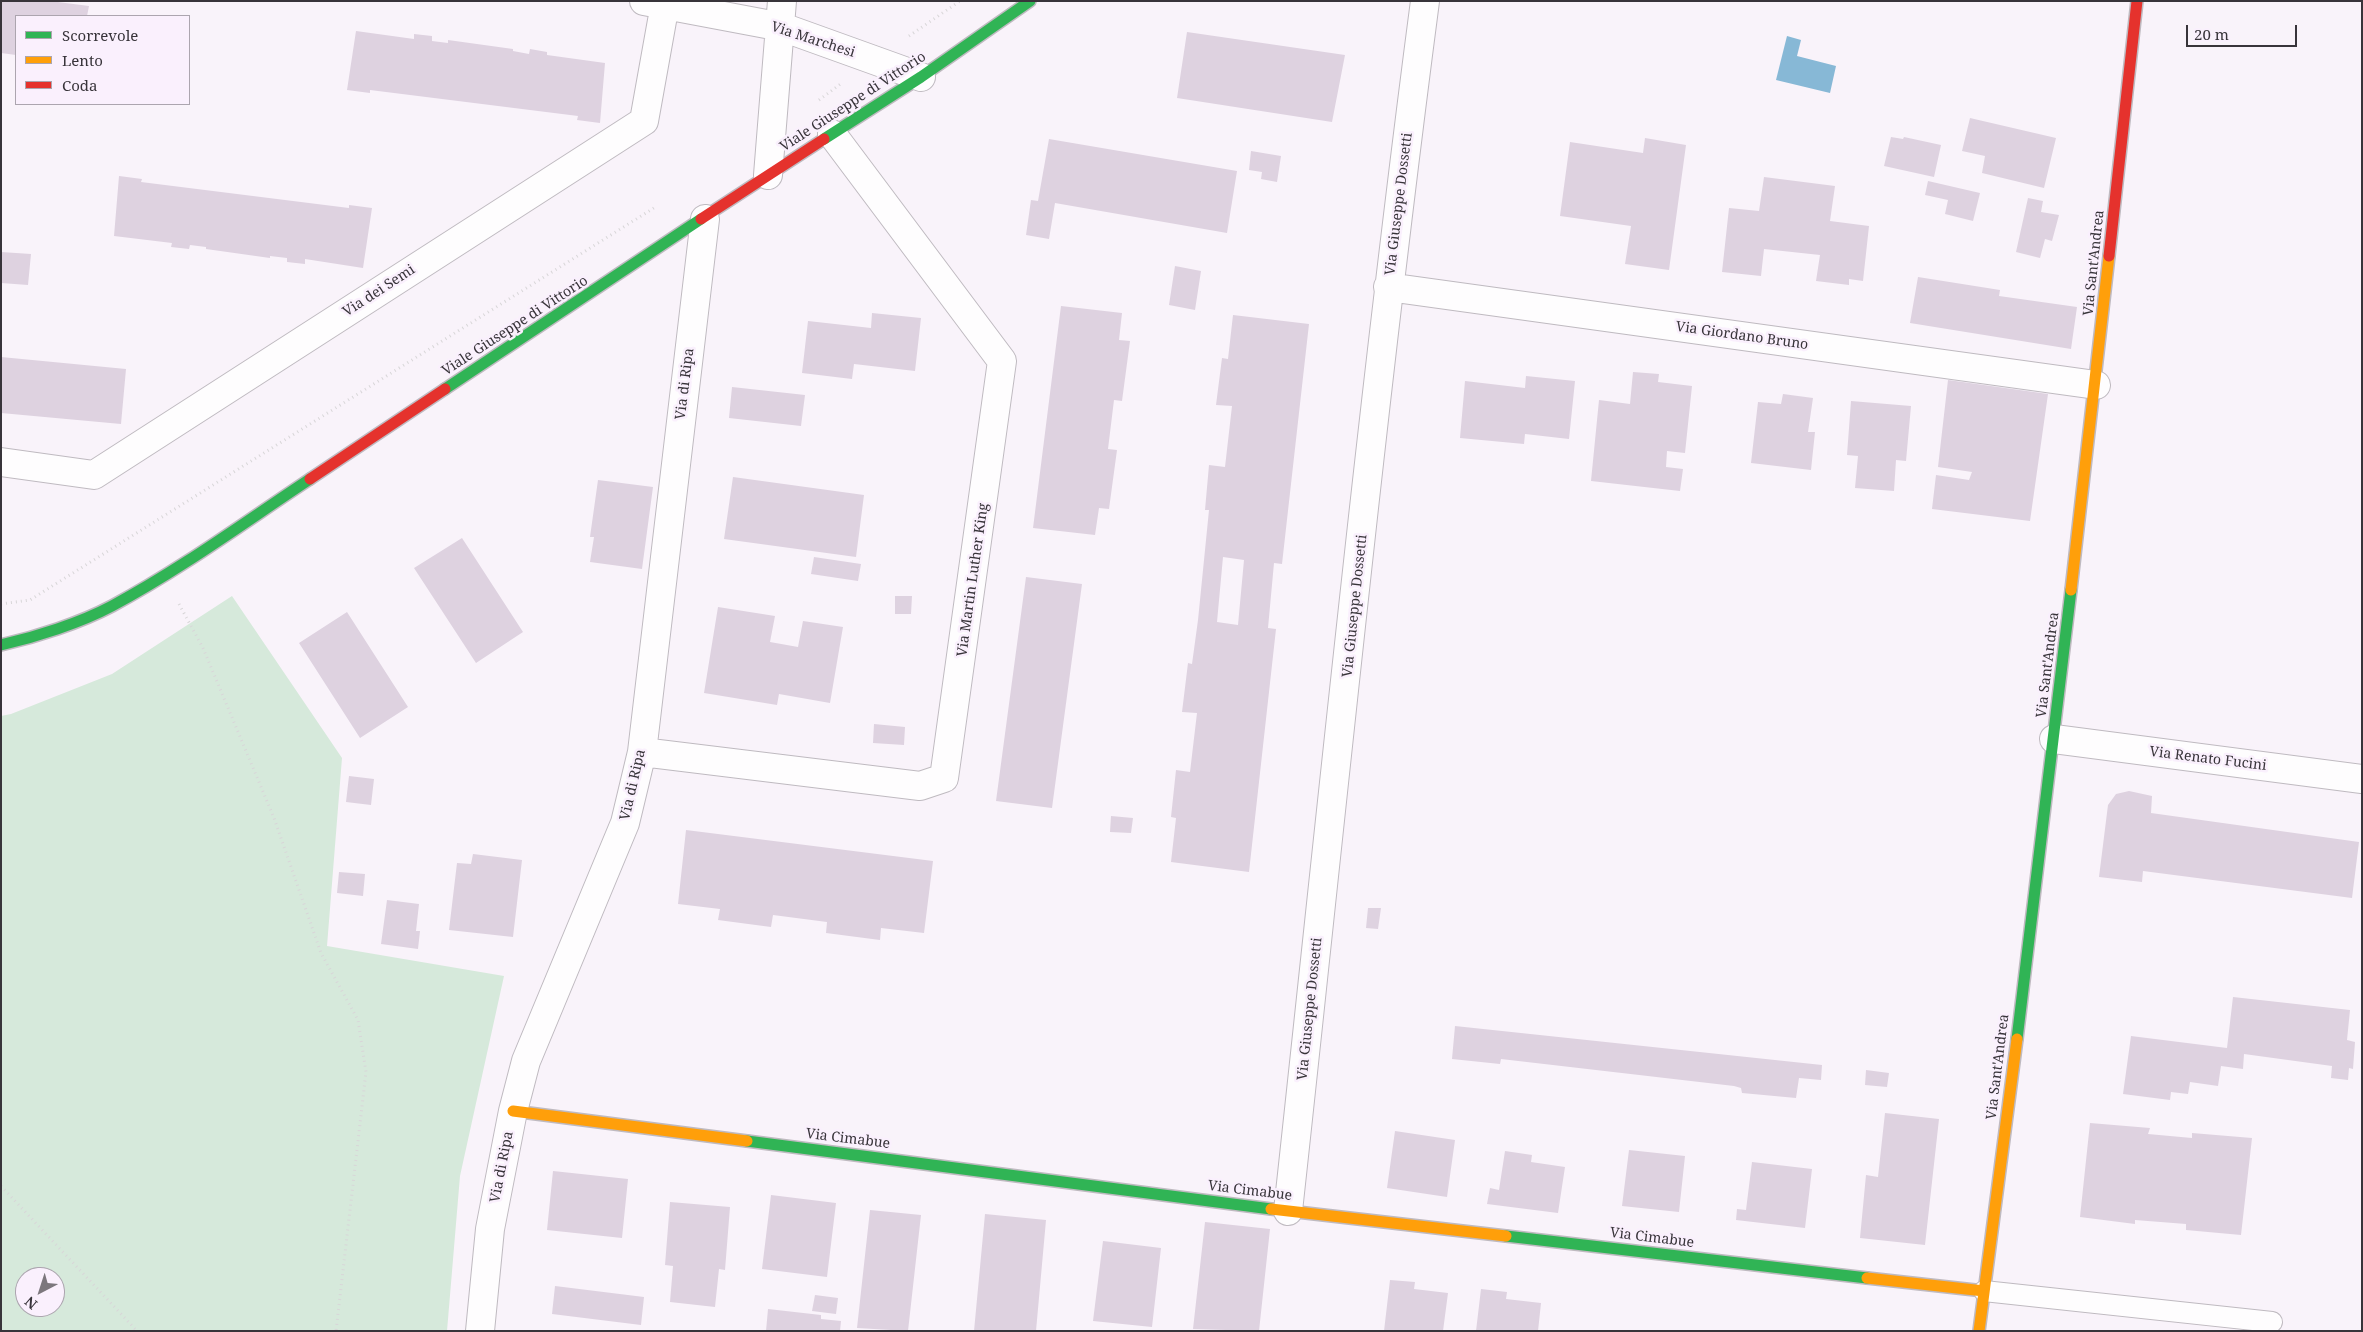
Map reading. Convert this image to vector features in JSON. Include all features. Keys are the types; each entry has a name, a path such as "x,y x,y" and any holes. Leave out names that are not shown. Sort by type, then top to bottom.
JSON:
{"street":[{"name":"Viale Giuseppe di Vittorio","path":"1,645 30,638 110,607 164,576 768,175 921,77 1030,1"},
{"name":"Via Giuseppe Dossetti","path":"1288,1211 1388,287 1424,1"},
{"name":"Via Sant'Andrea","path":"1979,1331 2054,739 2096,385 2137,1"},
{"name":"Via Marchesi","path":"654,3 782,14 875,60 921,77"},
{"name":"Via dei Semi","path":"1,462 94,475 644,121 654,3"},
{"path":"768,175 782,14"},
{"name":"Via Martin Luther King","path":"642,752 920,786 944,778 1002,361 832,134"},
{"name":"Via di Ripa","path":"480,1331 490,1229 513,1111 526,1061 625,823 642,752 704,219"},
{"name":"Via Giordano Bruno","path":"1388,287 2096,385"},
{"name":"Via Renato Fucini","path":"2054,739 2362,779"},
{"name":"Via Cimabue","path":"513,1111 1288,1211 1984,1292"}],"lane":[{"path":"1984,1292 2272,1322"}],"path":[{"path":"772,134 960,1"},
{"path":"1,604 30,600 662,202"},
{"path":"164,576 203,648 232,716 274,818 321,953 358,1020 366,1072 336,1331"},
{"path":"1,1186 138,1331"}],"green space":[{"path":"232,596 342,758 327,946 504,976 460,1176 447,1331 1,1331 1,716 11,714 112,674"}],"water":[{"path":"1787,36 1801,40 1797,56 1836,66 1830,93 1776,80"}],"building":[{"path":"1,1 50,1 89,6 87,15 15,15 15,55 1,53"},
{"path":"356,31 414,39 414,34 432,36 432,41 448,43 448,40 513,49 513,51 529,54 530,49 547,52 547,55 605,63 600,123 577,120 578,116 370,90 370,93 347,90"},
{"path":"1187,32 1345,55 1332,122 1177,98"},
{"path":"1970,118 2056,138 2044,188 1982,173 1985,156 1962,151"},
{"path":"1891,137 1903,139 1904,137 1941,145 1934,177 1884,166"},
{"path":"1645,138 1686,145 1669,270 1625,264 1631,226 1560,216 1570,142 1643,153"},
{"path":"1049,139 1237,171 1227,233 1055,203 1049,239 1026,235 1031,200 1038,201"},
{"path":"1251,151 1281,156 1277,182 1261,179 1262,172 1249,170"},
{"path":"119,176 142,179 141,182 349,208 349,205 372,208 363,268 305,259 305,264 287,262 287,258 270,256 270,258 190,245 189,249 171,247 172,243 114,236"},
{"path":"1764,177 1835,186 1830,221 1869,226 1863,281 1849,279 1849,285 1816,281 1820,255 1764,249 1761,276 1722,272 1729,208 1759,211"},
{"path":"1928,181 1980,193 1973,221 1945,214 1948,200 1925,195"},
{"path":"2028,198 2043,201 2041,212 2059,215 2052,241 2045,239 2040,258 2016,252"},
{"path":"1,252 31,254 28,285 1,283"},
{"path":"1175,266 1201,271 1195,310 1169,305"},
{"path":"1918,277 2000,290 1999,296 2077,307 2071,349 1910,323"},
{"path":"1061,306 1122,313 1119,340 1130,341 1122,401 1114,400 1108,449 1117,450 1109,509 1099,508 1095,535 1033,528"},
{"path":"872,313 921,318 915,371 854,364 852,379 802,373 808,321 871,328"},
{"path":"1233,315 1309,324 1282,564 1274,563 1268,628 1276,629 1249,872 1171,862 1176,818 1171,817 1176,770 1190,772 1197,713 1182,712 1188,663 1192,664 1198,620 1209,510 1205,510 1209,465 1225,467 1232,406 1216,405 1222,358 1228,359","holes":["1223,557 1244,560 1238,625 1217,622"]},
{"path":"1,357 126,369 121,424 1,413"},
{"path":"1633,372 1659,374 1658,382 1692,386 1685,453 1667,451 1666,467 1683,469 1680,491 1591,481 1599,400 1630,404"},
{"path":"1526,376 1575,381 1569,439 1525,434 1524,444 1460,438 1465,381 1525,388"},
{"path":"1948,380 2048,394 2030,521 1932,509 1936,475 1969,480 1972,472 1938,467"},
{"path":"732,387 805,395 801,426 729,418"},
{"path":"1783,394 1813,398 1808,432 1815,432 1811,470 1751,463 1758,402 1781,404"},
{"path":"1851,401 1911,406 1906,461 1896,460 1894,491 1855,488 1858,456 1847,455"},
{"path":"733,477 864,495 856,557 724,539"},
{"path":"598,480 653,487 642,569 590,562 594,537 590,537"},
{"path":"462,538 523,632 476,663 414,568"},
{"path":"814,557 861,564 858,581 811,574"},
{"path":"1026,577 1082,584 1052,808 996,801"},
{"path":"895,596 912,596 911,614 895,614"},
{"path":"718,607 775,616 770,642 798,647 803,621 843,627 830,703 779,694 777,705 704,693"},
{"path":"347,612 408,707 360,738 299,643"},
{"path":"874,724 905,727 904,745 873,743"},
{"path":"349,776 374,779 371,805 346,802"},
{"path":"2129,791 2152,796 2151,813 2359,842 2352,898 2143,871 2142,882 2099,877 2108,805 2116,794"},
{"path":"1111,816 1133,818 1131,833 1110,832"},
{"path":"686,830 933,861 924,933 881,928 880,940 826,933 827,922 773,915 771,927 718,920 720,909 678,904"},
{"path":"473,854 522,860 513,937 449,930 457,863 471,864"},
{"path":"339,872 365,874 363,896 337,893"},
{"path":"387,900 419,904 416,931 420,931 418,949 381,944"},
{"path":"1368,908 1381,908 1378,929 1366,928"},
{"path":"2233,997 2350,1010 2347,1040 2355,1042 2353,1069 2349,1068 2348,1080 2331,1078 2332,1066 2244,1054 2243,1069 2221,1066 2218,1086 2190,1082 2188,1094 2171,1092 2170,1100 2123,1094 2131,1036 2227,1048"},
{"path":"1455,1026 1822,1065 1821,1080 1799,1078 1796,1098 1742,1093 1741,1088 1734,1086 1501,1059 1500,1064 1452,1059"},
{"path":"1866,1070 1889,1073 1887,1087 1865,1085"},
{"path":"1885,1113 1939,1119 1925,1245 1860,1238 1866,1175 1878,1177"},
{"path":"2090,1123 2150,1128 2148,1134 2192,1138 2192,1133 2252,1138 2241,1235 2186,1230 2186,1224 2135,1220 2135,1224 2080,1217"},
{"path":"1395,1131 1455,1140 1447,1197 1387,1188"},
{"path":"1629,1150 1685,1156 1679,1212 1622,1206"},
{"path":"1505,1151 1532,1155 1531,1162 1565,1167 1558,1213 1487,1204 1490,1188 1499,1190"},
{"path":"1752,1162 1812,1169 1805,1228 1736,1220 1737,1209 1746,1210"},
{"path":"553,1171 628,1179 622,1238 547,1230"},
{"path":"771,1195 836,1203 827,1277 762,1269"},
{"path":"670,1202 730,1207 725,1270 719,1269 715,1307 670,1302 673,1266 665,1265"},
{"path":"870,1210 921,1215 908,1331 857,1328"},
{"path":"985,1214 1046,1220 1036,1331 974,1331"},
{"path":"1205,1222 1270,1229 1259,1331 1193,1329"},
{"path":"1103,1241 1161,1248 1152,1327 1093,1321"},
{"path":"1390,1280 1415,1282 1414,1289 1448,1293 1443,1331 1384,1331"},
{"path":"555,1286 644,1297 641,1325 552,1314"},
{"path":"1481,1289 1507,1292 1506,1299 1541,1303 1538,1331 1476,1331"},
{"path":"815,1295 838,1298 836,1314 812,1311"},
{"path":"768,1309 821,1315 821,1319 841,1321 840,1331 766,1331"}],"traffic: fast":[{"path":"824,139 921,77 1030,1"},
{"path":"445,389 701,219"},
{"path":"1,645 58,629 112,606 188,561 310,479"},
{"path":"2017,1039 2071,590"},
{"path":"747,1141 1271,1209"},
{"path":"1506,1236 1867,1278"}],"traffic: slow":[{"path":"2071,590 2109,256"},
{"path":"1979,1331 2017,1039"},
{"path":"513,1111 747,1141"},
{"path":"1271,1209 1506,1236"},
{"path":"1867,1278 1984,1291"}],"traffic: jam":[{"path":"2109,256 2137,1"},
{"path":"701,219 824,139"},
{"path":"310,479 445,389"}]}
